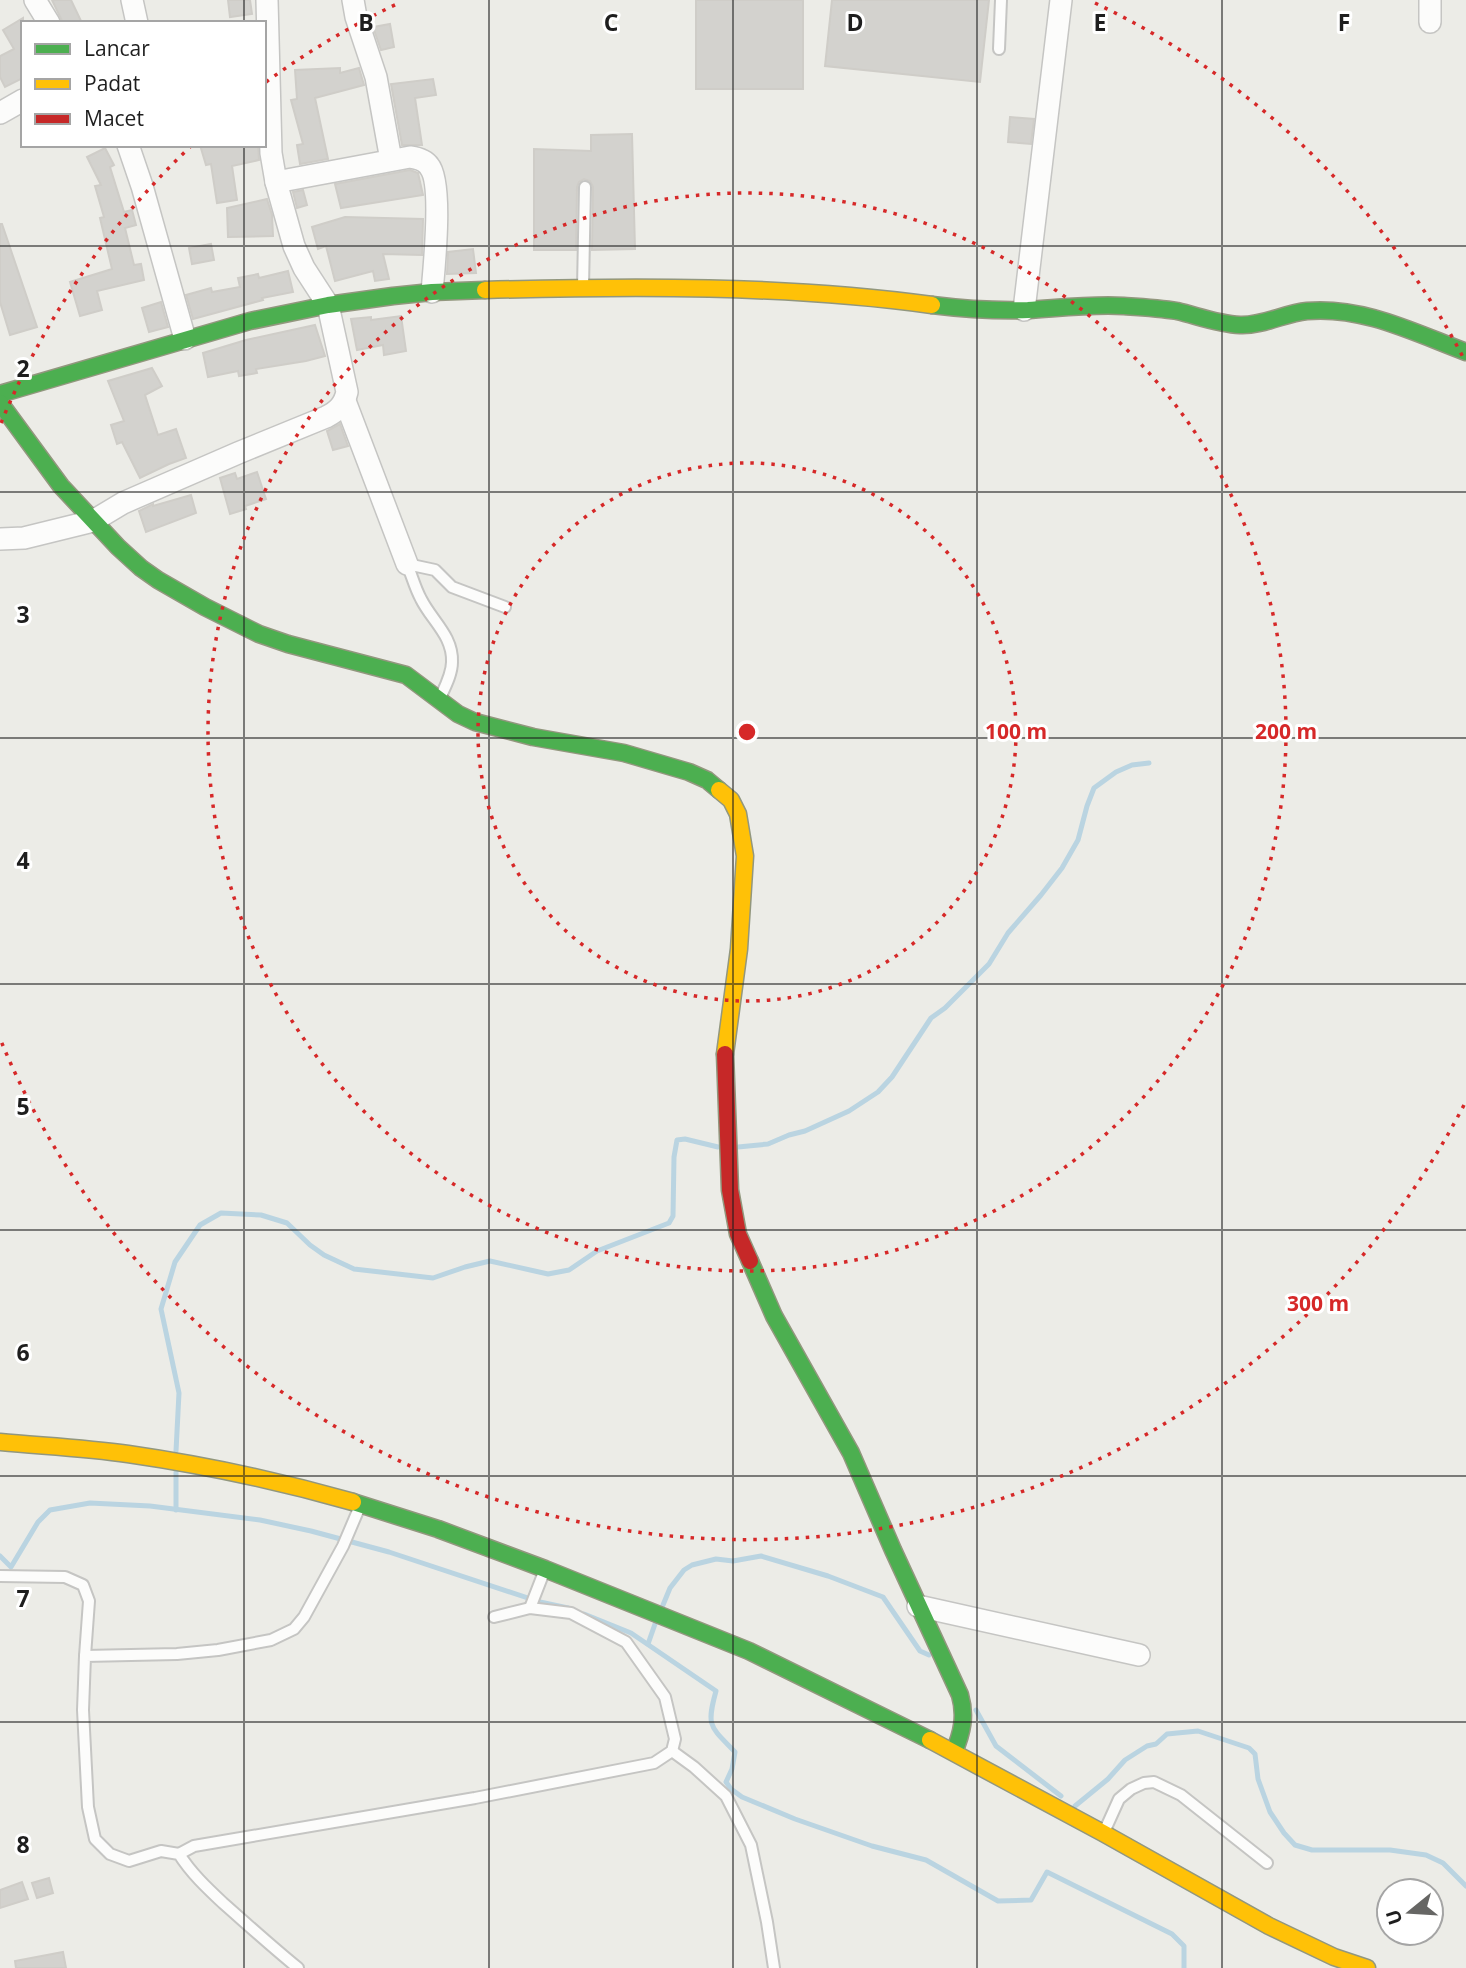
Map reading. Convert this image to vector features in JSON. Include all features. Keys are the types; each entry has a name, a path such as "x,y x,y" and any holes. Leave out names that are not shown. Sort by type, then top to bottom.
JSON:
{"street":[{"path":"35,0 48,21"},
{"path":"132,0 137,21"},
{"path":"0,539 24,538 93,520 123,503 326,417 345,401 347,391 328,305 304,268 294,246 276,182 271,153 267,0"},
{"path":"353,0 376,77 391,160"},
{"path":"1024,310 1061,0"},
{"path":"1430,0 1430,22"},
{"path":"0,113 21,101"},
{"path":"129,147 185,339"},
{"path":"276,182 410,157 419,158 429,165 433,174 436,199 432,292"},
{"path":"0,394 250,321 328,305 432,292 666,288 752,290 904,300 964,309 1151,307 1241,325 1305,312 1331,310 1352,312 1394,324 1466,352"},
{"path":"345,401 407,564"},
{"path":"0,403 61,486 118,547 158,580 232,621 259,634 406,675 458,713 475,722 533,737 624,753 689,772 707,780 731,800 738,814 745,856 739,950 725,1062 730,1190 735,1220 768,1304 851,1453 953,1678 964,1706 965,1718 954,1752"},
{"path":"0,1442 127,1454 213,1468 305,1488 438,1529 545,1569 749,1651 954,1752 1269,1926 1334,1957 1367,1968"},
{"path":"918,1605 1139,1655"}],"lane":[{"path":"999,49 1001,0"},
{"path":"583,290 586,187"},
{"path":"407,564 435,570 452,587 505,607"},
{"path":"407,564 422,601 450,644 453,662 439,700"},
{"path":"85,1656 177,1654 218,1650 271,1640 294,1629 304,1617 344,1546 362,1504"},
{"path":"530,1608 545,1569"},
{"path":"0,1576 65,1577 83,1585 89,1601 83,1710 88,1807 95,1839 110,1854 129,1861 161,1850 179,1854 203,1844 475,1798 654,1763 672,1751 675,1739 665,1698 626,1643 571,1613 530,1608 494,1617"},
{"path":"672,1751 726,1796 751,1845 774,1968"},
{"path":"1103,1833 1119,1800 1143,1783 1154,1782 1181,1794 1267,1863"},
{"path":"179,1854 205,1886 298,1968"}],"building":[{"path":"52,0 71,0 81,21 62,21"},
{"path":"228,0 250,0 252,14 230,17"},
{"path":"696,0 803,0 803,89 696,89"},
{"path":"832,0 989,0 980,82 825,66"},
{"path":"23,18 21,79 5,87 0,77 0,56 14,49 3,30"},
{"path":"390,24 394,47 381,50 373,27"},
{"path":"340,68 340,73 359,68 364,85 315,98 328,159 300,164 297,145 303,144 291,100 297,99 295,70"},
{"path":"433,79 436,95 415,98 422,145 402,145 391,84"},
{"path":"1010,117 1034,119 1031,144 1008,142"},
{"path":"632,134 635,249 592,250 593,187 590,181 584,179 577,187 576,250 534,250 534,149 591,151 591,135"},
{"path":"201,147 258,147 259,160 232,166 237,200 217,203 211,164 206,165"},
{"path":"105,148 114,165 110,167 124,212 132,210 136,225 125,228 134,265 141,264 144,280 97,291 102,310 80,316 70,282 112,269 100,218 104,217 95,186 101,185 87,157"},
{"path":"410,170 418,173 423,195 341,208 335,184"},
{"path":"303,190 307,205 297,208 293,192"},
{"path":"267,199 272,215 273,236 228,237 227,208"},
{"path":"345,217 423,219 422,255 383,254 389,279 375,281 373,271 335,281 326,246 318,249 312,227"},
{"path":"0,224 37,327 10,335 0,302"},
{"path":"211,244 214,260 192,264 189,248"},
{"path":"473,249 476,273 447,274 448,252"},
{"path":"288,271 293,292 262,298 263,300 193,319 186,295 211,288 212,292 240,287 238,278 258,274 259,278"},
{"path":"161,302 168,327 149,332 142,308"},
{"path":"401,316 406,351 384,355 383,345 357,350 351,319 371,317 371,320"},
{"path":"315,325 325,356 256,369 257,373 239,376 238,371 208,377 203,353 246,340"},
{"path":"152,368 162,386 145,395 158,435 176,429 186,458 140,478 122,442 117,444 111,425 124,421 108,381"},
{"path":"340,424 348,446 333,450 327,431"},
{"path":"257,472 266,499 230,514 220,478 235,473 237,479"},
{"path":"191,495 196,513 146,532 139,511 153,504"},
{"path":"49,1878 53,1893 37,1898 32,1883"},
{"path":"22,1882 28,1899 0,1908 0,1890"},
{"path":"63,1952 66,1968 16,1968 15,1961"}],"waterway":[{"path":"738,1147 768,1144 805,1131 849,1111 878,1092 892,1077 931,1018 945,1008 989,964 1008,933 1062,868 1078,840 1094,788 1116,772 1132,765 1149,763"},
{"path":"176,1451 179,1393 161,1309 175,1262 200,1225 221,1213 261,1215 287,1223 324,1255 354,1269 433,1278 490,1261 548,1274 569,1270 597,1251 669,1223 673,1216 674,1157 677,1140 685,1139 718,1147"},
{"path":"176,1472 176,1510"},
{"path":"0,1556 11,1567 38,1522 50,1510 90,1503 150,1506 260,1520 311,1531 389,1552 540,1602 568,1608"},
{"path":"663,1605 670,1588 684,1570 692,1565 716,1559 733,1561 761,1556 828,1576 883,1597 920,1651 929,1655"},
{"path":"584,1614 631,1633 716,1691 711,1712 712,1725 735,1752 726,1782 742,1797 872,1846 926,1860 998,1901 1031,1900 1047,1872 1172,1934 1184,1946 1184,1968"},
{"path":"648,1644 655,1624"},
{"path":"976,1710 996,1746 1061,1796"},
{"path":"1075,1806 1108,1779 1125,1760 1147,1746 1156,1744 1167,1734 1198,1731 1249,1748 1255,1754 1258,1779 1270,1812 1295,1845 1312,1850 1390,1850 1426,1855 1443,1863 1466,1886"}],"traffic: fast":[{"path":"0,394 250,321 328,305 393,296 485,290"},
{"path":"932,305 1004,310 1100,306 1157,308 1240,325 1257,324 1299,312 1328,311 1388,322 1466,352"},
{"path":"0,403 61,486 118,547 158,580 205,607 259,634 288,644 406,675 458,714 475,722 533,737 624,753 689,772 707,780 719,790"},
{"path":"750,1261 774,1316 851,1453 960,1695 962,1724 954,1752"},
{"path":"353,1502 438,1529 545,1569 749,1651 930,1740"}],"traffic: slow":[{"path":"485,290 709,288 877,298 932,305"},
{"path":"719,790 731,800 738,814 745,856 739,949 725,1054"},
{"path":"0,1442 156,1458 241,1474 353,1502"},
{"path":"930,1740 1269,1926 1334,1957 1367,1968"}],"traffic: jam":[{"path":"725,1054 730,1190 738,1234 750,1261"}]}
